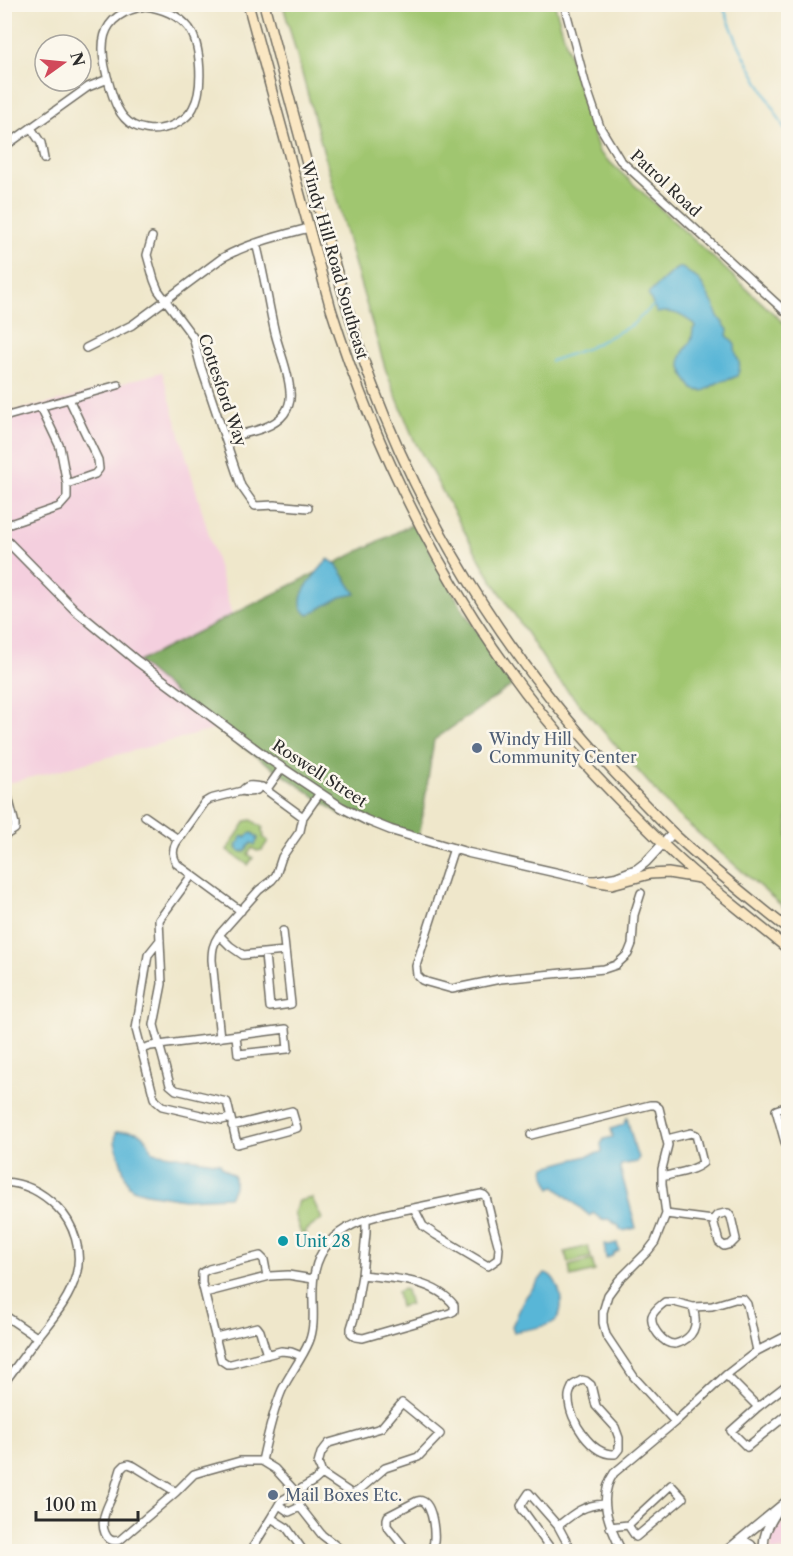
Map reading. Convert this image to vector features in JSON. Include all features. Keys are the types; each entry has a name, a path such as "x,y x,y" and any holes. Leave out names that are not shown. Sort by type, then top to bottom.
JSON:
{"main road":[{"name":"Windy Hill Road Southeast","path":"248,4 338,331 373,426 406,500 445,569 477,623 519,682 550,723 595,774 663,844 789,950"},
{"name":"Windy Hill Road Southeast","path":"264,4 356,338 383,412 417,486 468,581 522,661 603,761 673,833 737,889 789,929"},
{"path":"592,880 612,884 650,874 668,873 703,879"}],"street":[{"name":"Patrol Road","path":"564,4 586,86 600,127 620,160 789,314"},
{"path":"145,6 155,7 180,19 188,27 197,48 198,96 193,108 176,124 159,130 144,129 133,125 115,104 108,79 101,45 115,19 124,13 145,6"},
{"path":"4,147 88,87 108,79"},
{"path":"31,128 41,143 44,159"},
{"path":"86,348 132,325 235,250 309,228"},
{"name":"Cottesford Way","path":"152,237 147,255 158,290 193,337 241,486 255,506 308,508"},
{"path":"225,438 272,424 280,418 289,404 288,376 275,333 256,243"},
{"path":"4,417 118,386"},
{"path":"67,484 95,474 99,469 98,460 69,399"},
{"path":"4,526 59,507 67,498 67,484 60,447 41,407"},
{"name":"Roswell Street","path":"4,538 53,589 90,623 167,683 282,768 341,807 366,820 391,830 454,848 592,880 609,879 637,869 673,833"},
{"path":"267,789 282,768"},
{"path":"4,781 15,824 15,829 8,834"},
{"path":"241,911 176,861 173,849 178,840 205,801 242,791 252,792 259,787 267,789 303,817"},
{"path":"220,1038 212,953 214,942 260,890 273,880 282,857 300,831 303,817 320,793"},
{"path":"145,816 178,840"},
{"path":"454,848 416,966 417,975 422,980 448,988 500,979 598,971 616,964 628,954 632,944 634,915 641,893"},
{"path":"192,875 159,920 162,984 154,1025 170,1085 176,1090 227,1102 230,1118 232,1126 237,1144 297,1128 292,1111 232,1126"},
{"path":"265,954 270,1007 291,1004 283,931"},
{"path":"219,935 240,954 247,956 285,951"},
{"path":"160,940 148,955 135,1029 154,1098 162,1106 222,1120 230,1118"},
{"path":"4,1006 4,1017"},
{"path":"141,1049 286,1029 288,1049 238,1054 236,1036"},
{"path":"531,1135 652,1104 659,1108 668,1149 662,1169 666,1214 655,1242 608,1295 603,1312 603,1323 606,1335 634,1377 675,1422"},
{"path":"789,1106 776,1110 786,1146 789,1145"},
{"path":"662,1176 692,1169 703,1163 696,1135 691,1133 667,1139"},
{"path":"4,1182 17,1182 34,1189 63,1212 77,1244 79,1262 76,1276 66,1297 4,1383"},
{"path":"262,1461 282,1391 309,1341 313,1279 317,1261 332,1239 347,1227 366,1220 391,1213 414,1208 474,1195 484,1195 499,1248 498,1259 488,1266 481,1263 423,1226 414,1208"},
{"path":"728,1213 736,1237 733,1243 727,1246 721,1245 713,1220 717,1215 728,1213"},
{"path":"666,1214 713,1220"},
{"path":"362,1275 422,1284 449,1299 454,1305 454,1311 363,1338 351,1333 362,1275 366,1220"},
{"path":"267,1276 264,1260 260,1256 209,1269 202,1273 201,1277 221,1360 226,1364 231,1364 281,1351 301,1356"},
{"path":"205,1293 267,1276 288,1275 313,1279"},
{"path":"693,1307 696,1326 691,1336 672,1344 659,1335 652,1317 662,1304 674,1302 693,1307 712,1306 743,1299 747,1304 757,1351"},
{"path":"4,1315 38,1338"},
{"path":"216,1337 257,1327 260,1330 267,1355"},
{"path":"622,1551 610,1527 604,1504 609,1480 614,1473 726,1375 757,1351 789,1335"},
{"path":"726,1375 758,1407"},
{"path":"586,1381 591,1384 596,1406 615,1427 620,1443 617,1453 607,1454 600,1451 578,1429 569,1401 569,1393 575,1383 586,1381"},
{"path":"789,1384 731,1431 747,1447 789,1414"},
{"path":"402,1403 440,1434 418,1457 385,1468 354,1493 349,1493 322,1474 318,1464 326,1445 381,1428 402,1403"},
{"path":"617,1453 626,1463"},
{"path":"176,1492 134,1466 125,1465 121,1468 103,1523 108,1539 120,1540 176,1492 194,1474 240,1461 262,1461 275,1469 295,1491 300,1507 322,1535 344,1551"},
{"path":"250,1551 281,1501 322,1474"},
{"path":"610,1527 628,1525 671,1485 684,1498 636,1537 628,1525"},
{"path":"553,1551 522,1509 521,1505 529,1493 558,1526 572,1551"},
{"path":"408,1551 387,1526 387,1519 388,1516 421,1500 428,1506 434,1530 433,1547 428,1551"},
{"path":"725,1551 789,1500"},
{"path":"558,1526 582,1508 604,1504"},
{"path":"279,1505 289,1512 300,1507"},
{"path":"764,1551 764,1536 779,1508"},
{"path":"271,1518 287,1528 304,1551"},
{"path":"741,1539 744,1551"},
{"path":"741,1539 756,1551"}],"shaded area":[{"path":"162,372 232,615 138,662 217,729 5,784 5,413 69,399"},
{"path":"788,1517 788,1551 771,1551 771,1539 775,1531"}],"green space":[{"path":"283,5 555,5 599,152 788,327 788,911 675,813 554,675 488,574 414,440 386,371"},
{"path":"415,523 466,615 514,684 434,740 419,838 340,814 217,729 138,662"},
{"path":"252,820 263,828 261,830 263,837 268,841 262,850 257,851 252,848 248,854 253,858 248,865 227,850 246,821","holes":["253,833 258,839 255,844 252,842 242,852 237,849 243,839 250,834"]},
{"path":"312,1198 322,1219 304,1232 306,1235 304,1237 294,1213 299,1201"},
{"path":"588,1246 591,1257 568,1263 565,1252"},
{"path":"592,1260 595,1271 571,1277 569,1266"},
{"path":"404,1289 410,1305 400,1307 397,1292"}],"water":[{"path":"678,268 682,268 699,280 714,305 717,315 728,330 727,335 735,345 740,367 737,376 717,383 704,391 693,389 680,361 690,342 694,324 676,314 657,313 648,294"},
{"path":"328,559 336,564 356,594 341,597 308,615 302,609 302,594"},
{"path":"253,833 258,838 255,845 252,843 249,845 245,852 236,848 243,835 246,837"},
{"path":"627,1118 639,1157 637,1162 621,1165 620,1168 636,1228 623,1231 608,1219 602,1220 593,1213 590,1216 554,1186 551,1188 546,1178 545,1167 602,1152 601,1144 604,1139 613,1137 611,1129 623,1125"},
{"path":"128,1131 142,1134 153,1152 220,1163 234,1176 234,1187 229,1197 184,1199 133,1189 129,1186 124,1173 115,1142 116,1132"},
{"path":"617,1243 619,1251 606,1258 604,1244"},
{"path":"545,1273 555,1280 558,1287 561,1302 559,1316 555,1321 546,1325 514,1332 512,1326 525,1298"}],"waterway":[{"path":"722,4 746,59 788,135"},
{"path":"551,361 588,348 632,325 653,306"}],"place":[{"name":"Windy Hill Community Center","path":"477,748"},
{"name":"Unit 28","path":"283,1241"},
{"name":"Mail Boxes Etc.","path":"273,1495"}]}
